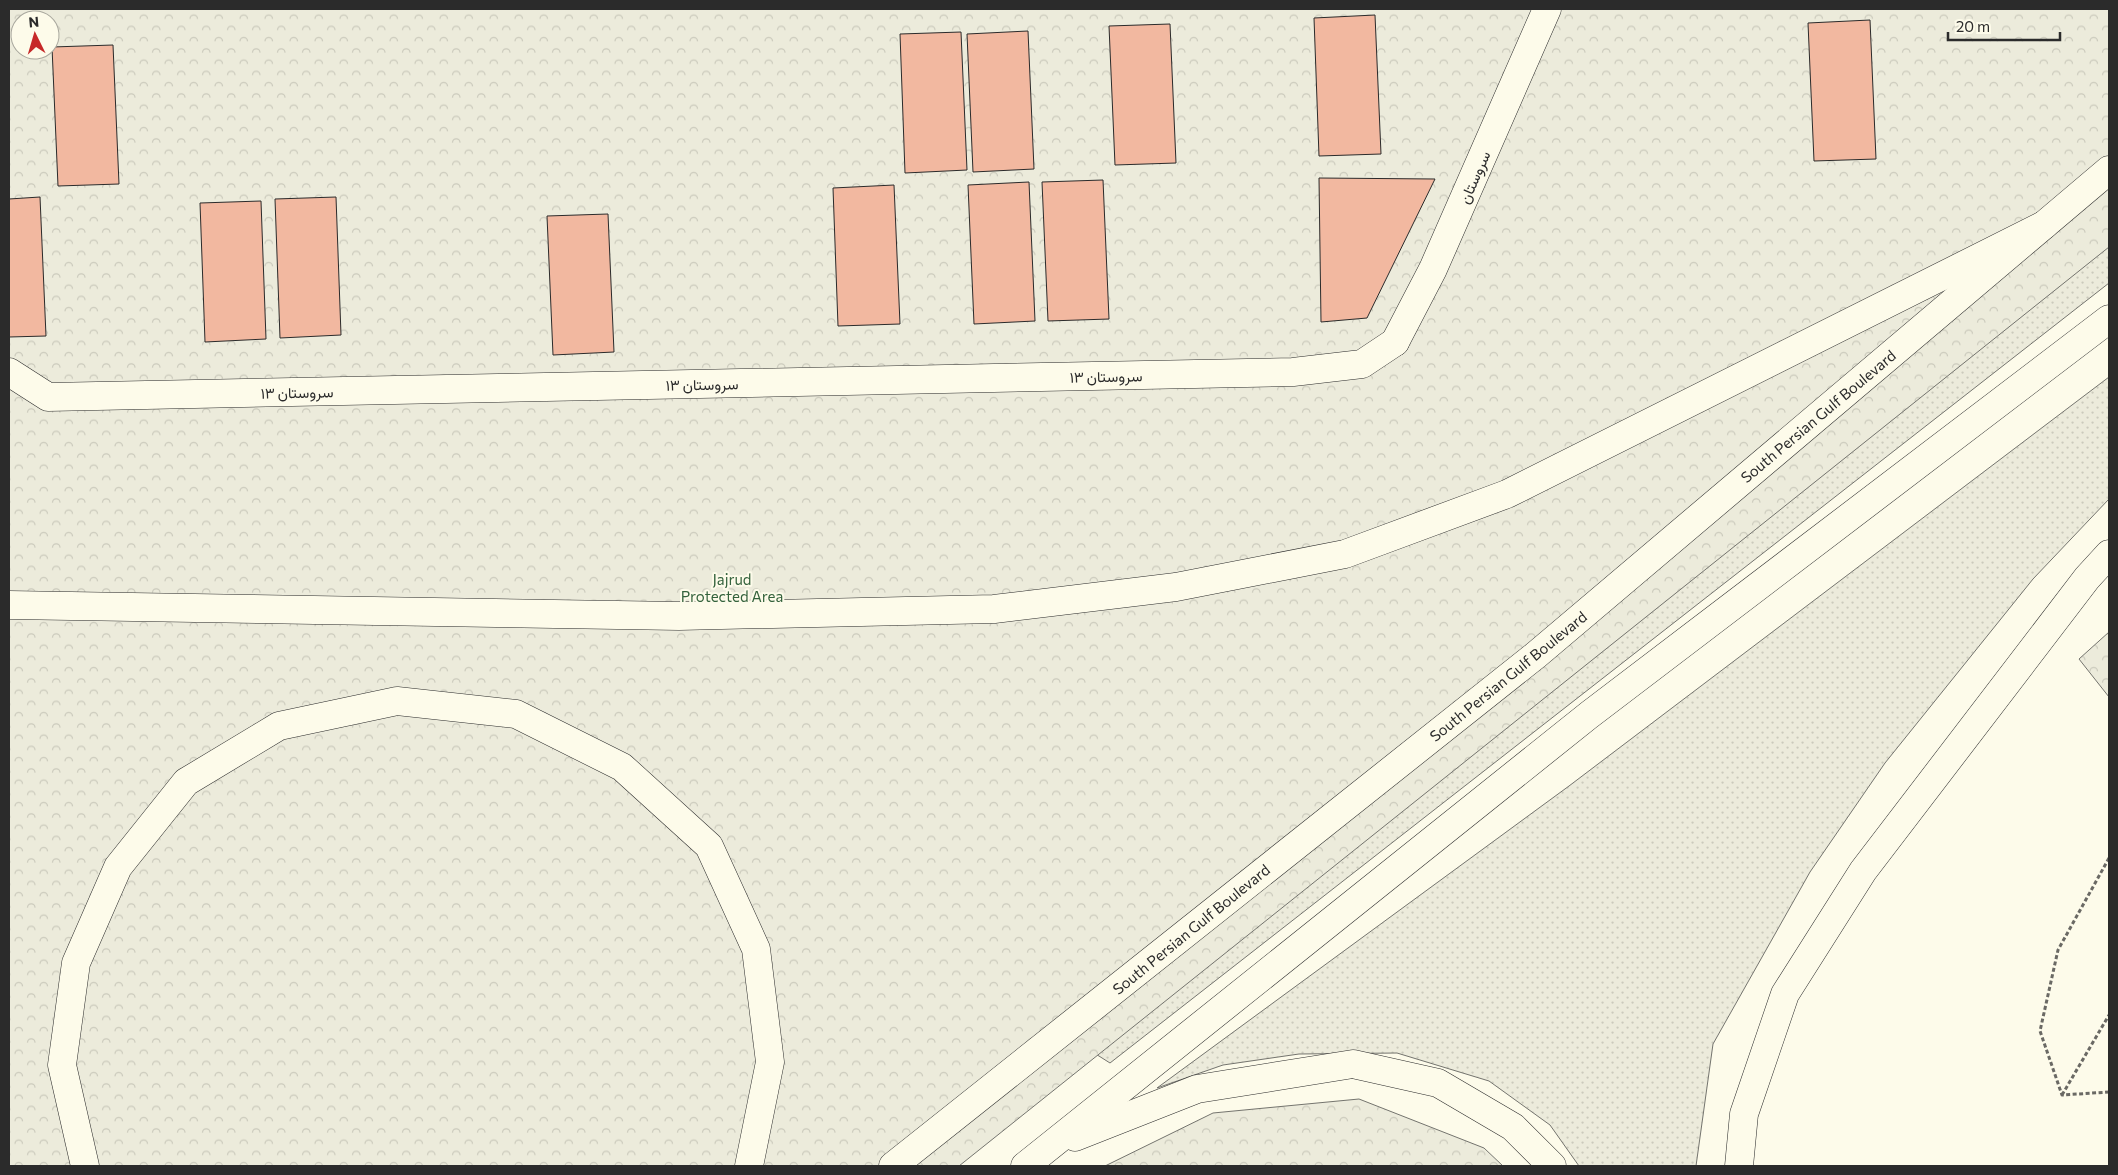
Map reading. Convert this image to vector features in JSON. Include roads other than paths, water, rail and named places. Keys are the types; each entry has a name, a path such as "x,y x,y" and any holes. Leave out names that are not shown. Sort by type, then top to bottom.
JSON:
{"main road":[{"name":"سروستان","path":"1395,342 1433,269 1547,9"},
{"name":"South Persian Gulf Boulevard","path":"893,1166 1536,655 2109,170"},
{"path":"9,605 679,616 994,609 1186,585 1345,554 1507,494 2044,225"},
{"path":"1025,1166 1589,715 2109,319"},
{"name":"سروستان ۱۳","path":"9,372 48,397 1294,372 1362,364 1395,342"},
{"path":"1739,1166 1744,1114 1785,994 1863,871 2087,578 2109,554"},
{"path":"85,1166 62,1065 76,962 118,867 186,782 279,726 397,700 516,714 622,767 709,846 756,949 769,1052 770,1062 749,1166"},
{"path":"1050,1146 1197,1089 1354,1064 1438,1083 1513,1127 1552,1166"}],"park label":[{"name":"Jajrud Protected Area","path":"732,588"}]}
